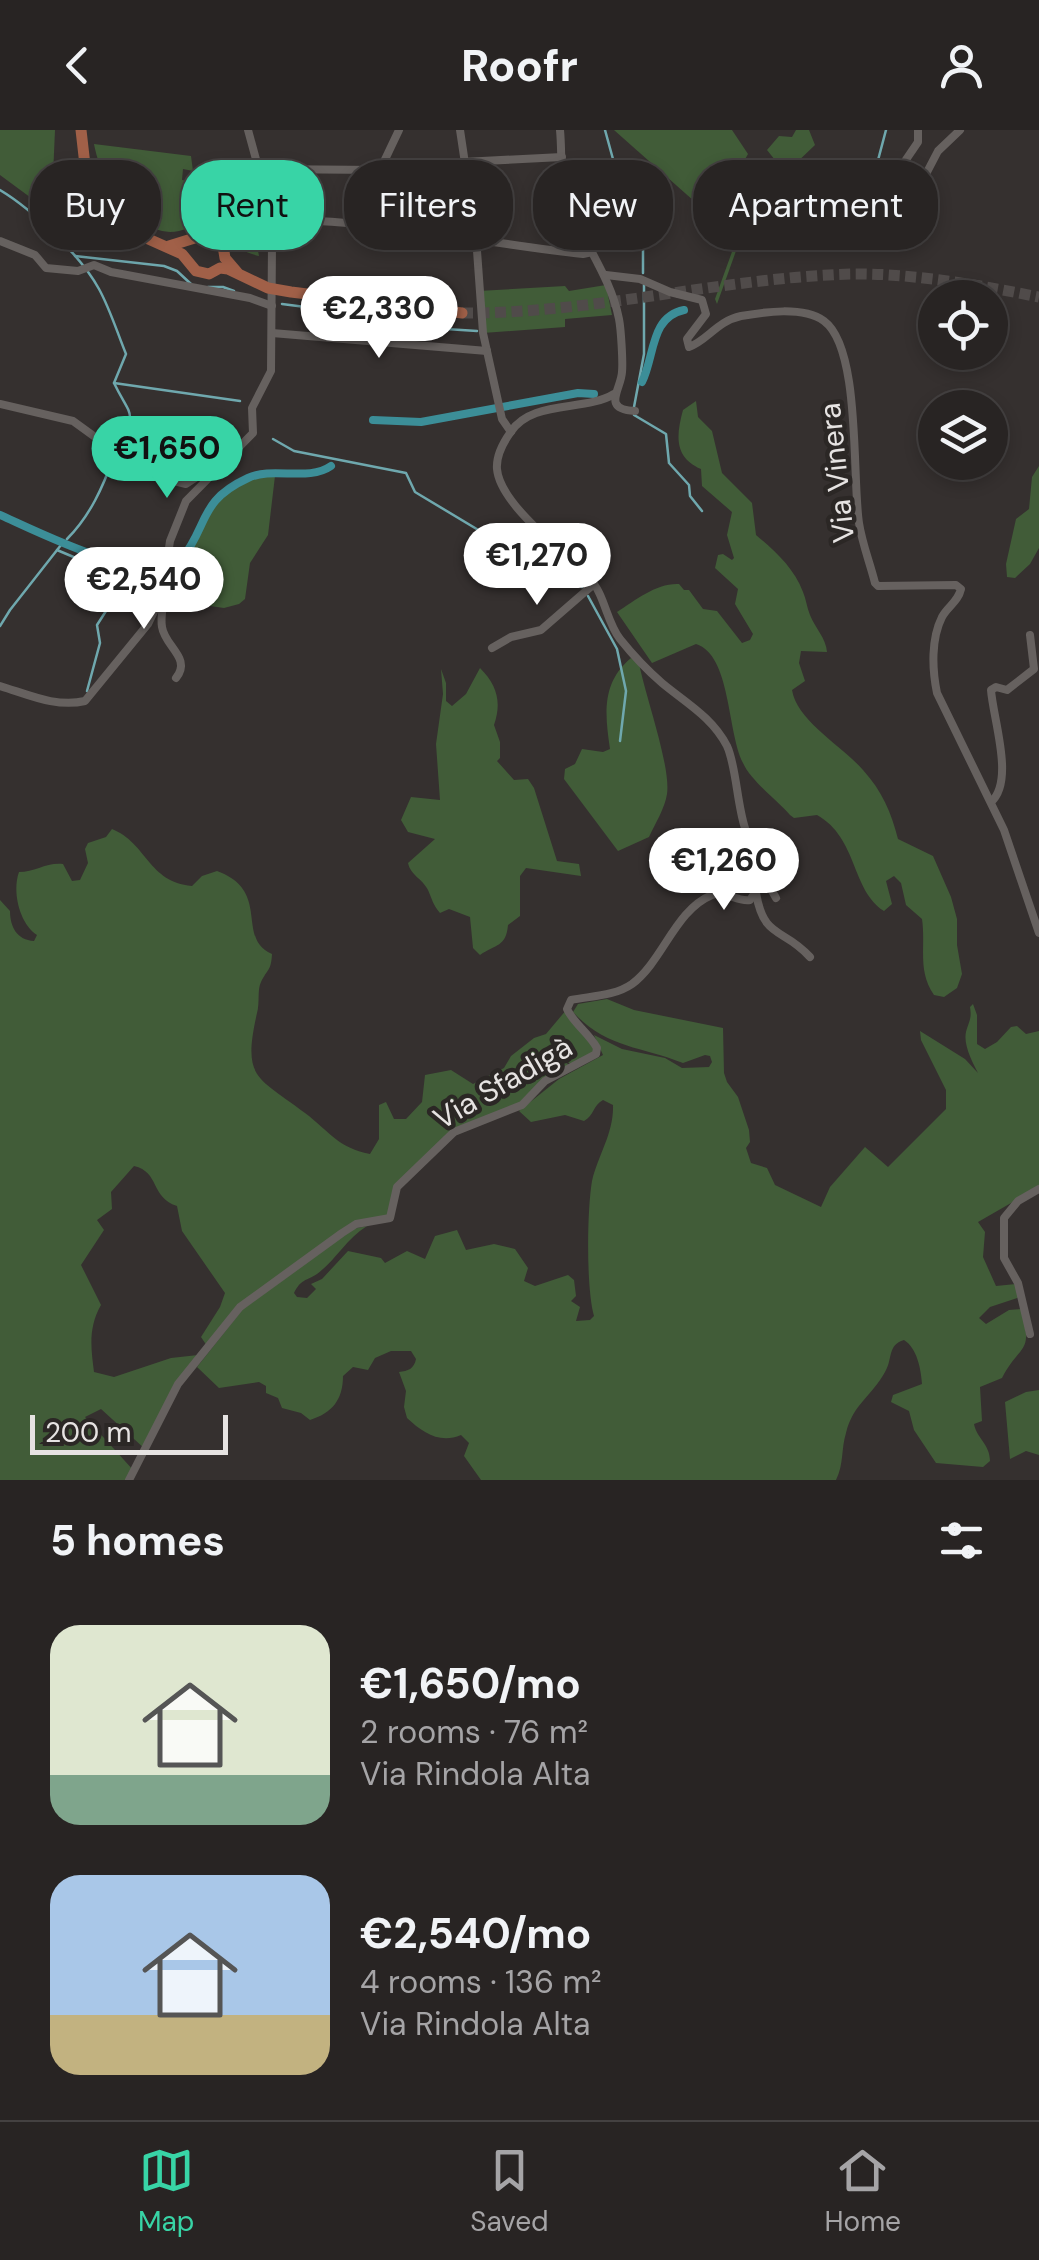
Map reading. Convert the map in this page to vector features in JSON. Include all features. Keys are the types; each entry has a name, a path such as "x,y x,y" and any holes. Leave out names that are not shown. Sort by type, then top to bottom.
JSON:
{"main road":[{"path":"81,130 86,174 104,208 126,229 169,246 202,274 223,263"},
{"path":"169,246 181,243"},
{"path":"187,258 188,250"},
{"path":"223,250 223,263"},
{"path":"223,263 268,288 462,314"}],"street":[{"path":"248,130 256,160"},
{"path":"385,160 399,130"},
{"path":"460,130 463,160"},
{"path":"560,130 566,194 606,275 620,322 622,374 614,394 616,404 633,412"},
{"path":"906,160 918,142 918,130"},
{"path":"933,160 960,130"},
{"path":"503,160 562,157"},
{"path":"0,241 35,255 46,268 86,269 94,265 111,272 250,298 272,306"},
{"path":"513,245 592,252"},
{"path":"176,678 182,666 163,633 166,558 186,500 254,430 251,412 270,378 272,250"},
{"path":"477,250 487,351 501,414 510,432"},
{"name":"Via Vinera","path":"606,275 640,279 702,300 706,314 687,339 693,347 722,322 736,317 766,313 809,316 830,328 851,384 859,524 875,582 878,586 956,585 961,589 942,618 932,672 991,802"},
{"path":"272,333 487,351"},
{"path":"614,394 548,410 510,432 497,465 505,492 594,584 618,636 660,682 706,716 728,749 736,804 756,862 776,898"},
{"path":"0,404 73,421 146,474 176,484 186,484 226,461"},
{"path":"492,648 511,637 541,630 594,584"},
{"path":"0,686 50,701 84,701 148,624 163,590"},
{"path":"1030,635 1034,669 1007,690 991,690 1002,768 999,793 991,802 1039,933"},
{"path":"756,862 759,913 766,926 795,941 810,957"},
{"name":"Via Sfadigà","path":"130,1480 178,1384 240,1307 342,1232 356,1224 390,1218 397,1186 454,1132 522,1105 545,1081 596,1054 592,1040 569,1014 571,1000 622,990 634,982 707,897 719,893 741,901 750,900 756,893"},
{"path":"1030,1334 1018,1282 1004,1258 1004,1218 1018,1201 1039,1190"}],"green space":[{"path":"0,130 55,130 54,160 30,160 30,197 0,175"},
{"path":"614,130 732,130 748,154 745,160 693,160 693,200 673,182 673,160 648,160"},
{"path":"796,130 809,130 815,145 799,160 775,160 767,150 779,136 792,137"},
{"path":"94,144 191,156 192,160 181,160 181,231 161,230 161,160 98,158"},
{"path":"733,250 737,250 717,304 715,299"},
{"path":"606,285 612,315 565,319 565,327 483,333 478,291 565,286 569,291"},
{"path":"696,401 698,417 712,431 722,473 752,503 756,535 795,575 825,642 827,652 801,651 799,663 805,681 792,690 796,701 811,723 870,778 885,802 898,839 933,856 951,897 962,974 957,988 944,997 934,995 929,986 924,968 922,919 906,905 901,883 894,876 886,881 892,904 884,911 865,890 848,850 830,825 817,815 794,818 747,770 738,749 722,678 707,651 696,644 652,663 617,612 654,589 679,584 689,590 703,609 717,611 742,643 753,634 735,604 738,589 715,568 718,555 734,558 727,535 732,512 702,486 701,469 686,458 679,445 683,410"},
{"path":"1039,466 1039,548 1015,578 1007,577 1016,519 1029,509 1032,477"},
{"path":"275,476 268,535 250,563 245,599 224,608 203,605 167,590 168,572 192,547 214,504 244,482"},
{"path":"631,658 639,663 657,730 667,794 649,837 618,851 564,779 565,769 575,764 582,749 610,749 607,700 614,678"},
{"path":"480,668 496,694 494,725 500,742 497,761 514,780 528,779 557,861 579,864 581,876 526,868 520,876 520,916 508,925 499,944 480,955 473,948 470,917 449,909 440,913 426,886 409,867 408,863 435,839 408,832 401,820 411,797 440,800 436,744 443,694 441,669 446,701 452,706 466,694"},
{"path":"112,829 124,835 157,870 177,883 192,886 202,876 217,871 244,890 256,937 261,947 272,954 259,989 253,1035 251,1052 257,1074 350,1148 370,1154 379,1139 379,1105 386,1102 394,1119 406,1119 422,1102 425,1075 451,1070 473,1084 504,1068 511,1056 546,1034 567,1009 585,1030 596,1054 574,1067 563,1058 557,1063 561,1066 566,1062 571,1068 532,1097 454,1132 402,1179 389,1216 362,1222 255,1294 209,1349 201,1337 225,1293 182,1231 177,1206 163,1197 148,1174 134,1166 111,1192 112,1209 97,1220 104,1230 81,1265 101,1305 92,1330 94,1372 114,1377 171,1358 198,1355 145,1449 101,1409 85,1417 134,1471 129,1480 0,1480 0,900 10,911 16,932 34,941 37,935 26,923 19,906 19,872 63,864 72,881 80,880 88,863 88,843 106,837"},
{"path":"607,999 634,1010 723,1028 724,1073 738,1097 749,1130 746,1148 751,1163 767,1168 775,1185 821,1207 830,1187 865,1147 888,1167 946,1109 946,1090 920,1031 965,1059 978,1073 965,1037 973,1004 977,1044 985,1049 1011,1027 1017,1026 1026,1034 1039,1031 1039,1187 978,1222 985,1232 983,1257 996,1286 1016,1284 1020,1297 990,1307 979,1318 986,1324 1009,1310 1021,1309 1026,1334 1023,1348 1002,1378 980,1387 982,1421 974,1424 989,1455 990,1461 983,1467 936,1463 914,1430 909,1411 891,1402 893,1395 922,1384 915,1353 904,1340 895,1345 885,1372 853,1415 836,1480 481,1480 464,1456 469,1443 461,1435 432,1436 407,1418 406,1391 399,1372 414,1365 416,1359 411,1351 391,1351 375,1358 368,1370 353,1367 343,1376 335,1404 310,1420 282,1408 278,1398 266,1393 266,1386 259,1382 219,1388 197,1367 243,1309 353,1229 367,1226 324,1268 299,1285 294,1293 297,1297 307,1298 316,1289 311,1284 322,1279 348,1251 381,1258 385,1263 407,1251 425,1259 435,1236 457,1230 466,1250 494,1244 515,1249 528,1268 524,1281 535,1286 568,1275 574,1280 576,1296 571,1301 580,1307 576,1321 590,1320 594,1316 589,1269 590,1194 611,1125 613,1105 603,1100 584,1121 565,1115 531,1122 519,1111 559,1079 603,1055 594,1035 622,1049 665,1058 682,1068 709,1067 712,1062 705,1055 683,1063 624,1045 598,1033 573,1012 578,1004"},
{"path":"1039,1390 1039,1455 1026,1451 1010,1459 1005,1402"}],"waterway":[{"path":"605,130 616,170 616,192 641,226 643,273"},
{"path":"878,160 886,130"},
{"path":"0,190 55,234 91,276 107,304 126,354 114,383 130,415 115,449"},
{"path":"75,256 164,266 177,271 191,284"},
{"path":"634,407 644,354 644,285"},
{"path":"208,287 234,291"},
{"path":"282,304 430,323 430,328 477,331"},
{"path":"642,382 659,329 673,314 684,310"},
{"path":"114,383 240,401"},
{"path":"373,420 421,422 578,393 594,394"},
{"path":"634,415 666,434 669,463 689,485 690,496 702,511"},
{"path":"273,439 294,451 406,473 415,492 505,546 542,553 582,587"},
{"path":"67,539 95,501 114,456"},
{"path":"0,515 121,564 167,568 181,560 212,505 232,487 258,475 312,473 331,466"},
{"path":"0,626 61,545"},
{"path":"57,550 109,572 112,582 105,589 106,611 97,625 100,643 87,691"},
{"path":"588,596 617,649 626,691 620,741"}],"tunnel":[{"path":"462,313 560,308 753,282 850,274 921,278 1039,297"}]}
